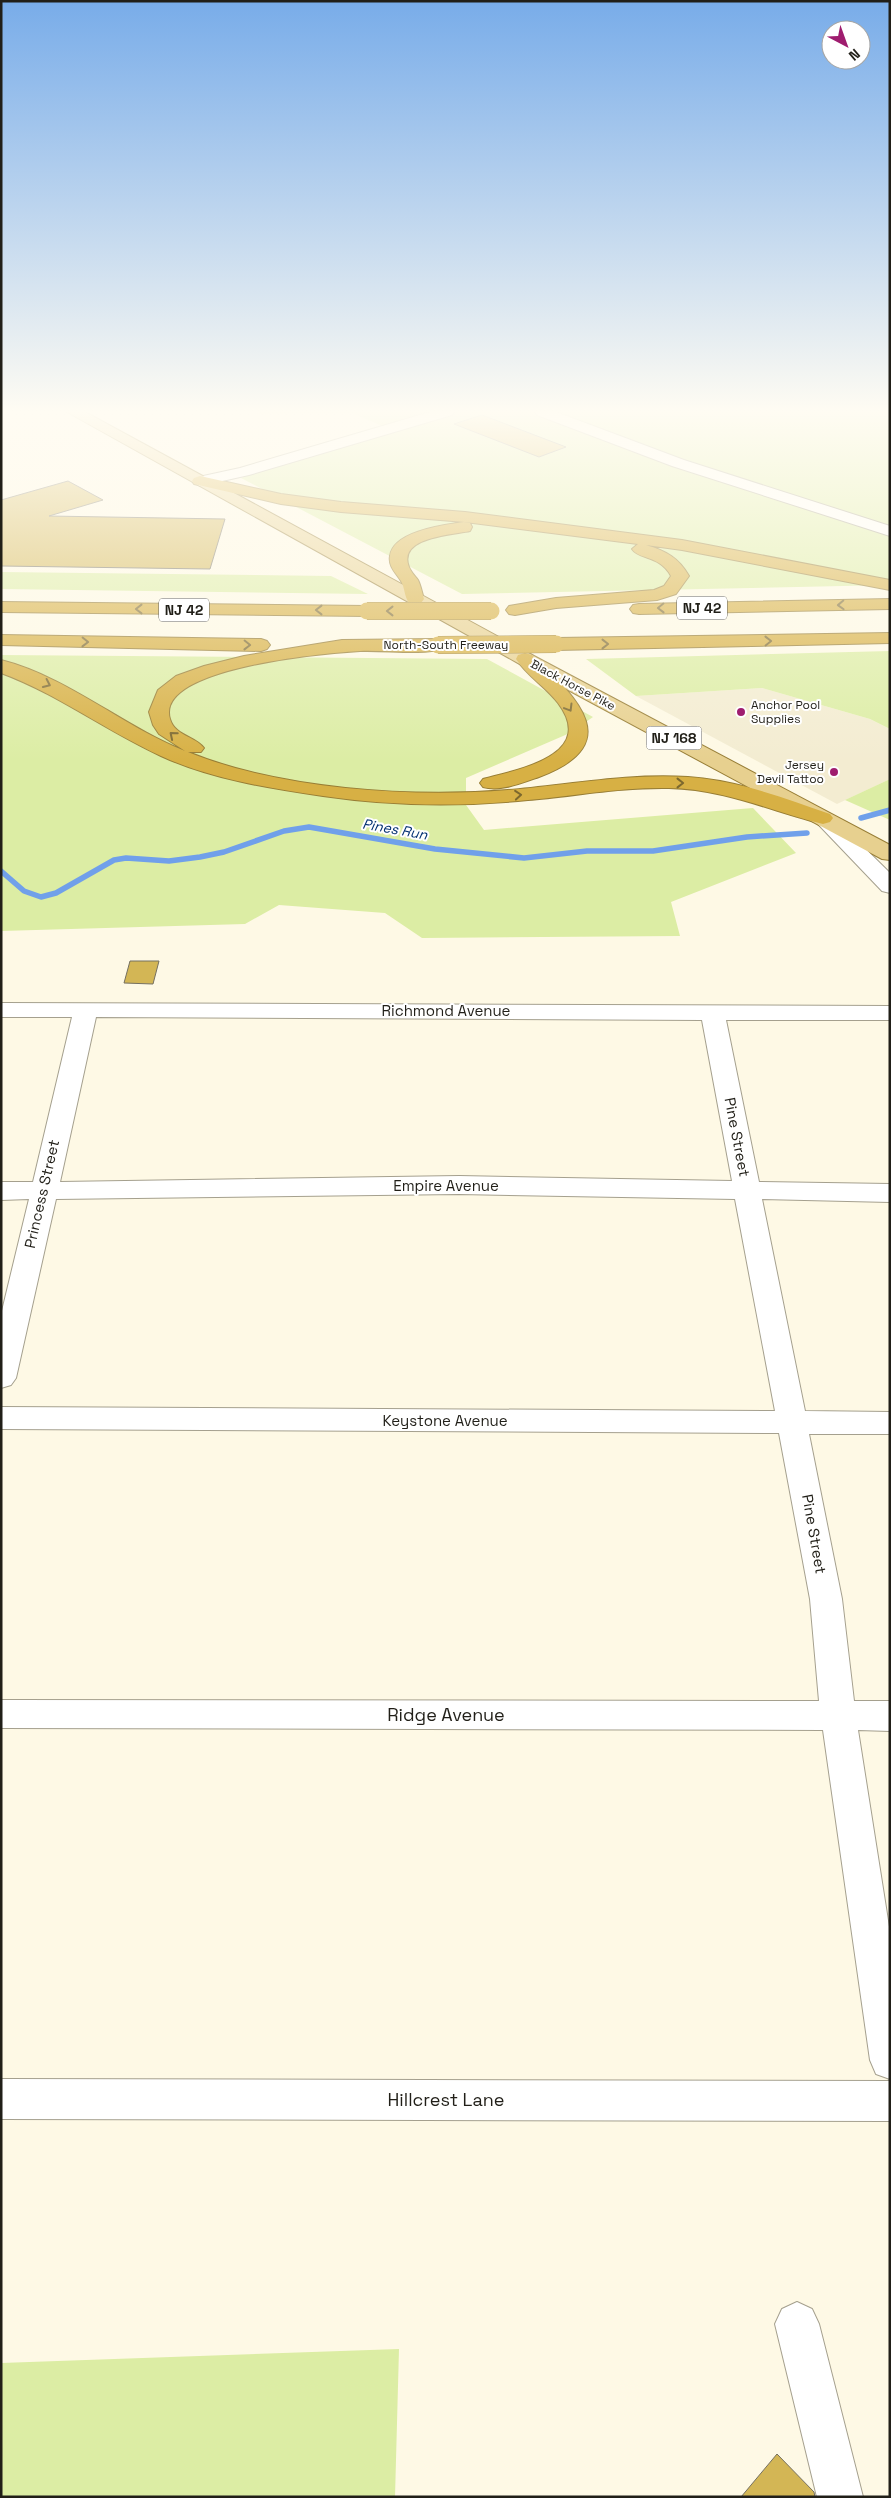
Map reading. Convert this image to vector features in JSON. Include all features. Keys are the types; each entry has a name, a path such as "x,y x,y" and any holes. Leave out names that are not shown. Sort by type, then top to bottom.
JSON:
{"highway":[{"path":"415,599 410,582 400,567 397,556 401,547 417,537 456,529"},
{"path":"488,529 637,548 656,553 671,561 680,576 670,590 657,595 615,600 556,603 515,610"},
{"path":"554,529 682,545 890,585"},
{"name":"NJ 42","path":"1,607 492,611 890,604"},
{"name":"North-South Freeway","path":"1,640 358,646 890,638"},
{"path":"358,646 228,663 200,671 173,686 163,696 158,708 159,717 164,727 173,737 202,752 244,764 302,776 377,784 437,787 481,785 514,780 542,769 565,754 577,740 577,724 569,705 524,659"},
{"path":"1,666 51,686 127,730 170,752 219,770 268,781 325,790 435,798 505,796 649,783 689,783 747,793 823,818"}],"main road":[{"name":"Black Horse Pike","path":"287,529 524,659 890,854"}],"street":[{"path":"823,818 890,886"},
{"name":"Richmond Avenue","path":"1,1010 890,1013"},
{"name":"Princess Street","path":"1,1378 42,1191 86,1010"},
{"name":"Pine Street","path":"713,1013 794,1422 826,1599 838,1715 890,2060"},
{"name":"Empire Avenue","path":"1,1191 459,1185 890,1193"},
{"name":"Keystone Avenue","path":"1,1418 890,1423"},
{"name":"Ridge Avenue","path":"1,1714 890,1716"},
{"name":"Hillcrest Lane","path":"1,2099 890,2101"},
{"path":"797,2324 840,2497"}],"shaded area":[{"path":"762,688 870,719 890,729 890,779 837,804 636,696"}],"green space":[{"path":"337,529 890,529 890,585 462,594"},
{"path":"1,572 331,576 368,594 1,589"},
{"path":"890,651 890,729 870,719 762,688 636,696 586,659"},
{"path":"1,655 487,659 593,717 570,733 466,778 466,805 484,830 753,808 796,853 671,902 680,936 422,938 385,913 279,905 245,924 1,931"},
{"path":"890,779 890,820 845,800"},
{"path":"399,2349 395,2497 1,2497 1,2363"}],"building":[{"path":"1,529 222,529 210,569 1,566"},
{"path":"130,961 159,961 153,984 124,983"},
{"path":"777,2454 814,2492 815,2497 741,2497"}],"waterway":[{"name":"Pines Run","path":"861,818 890,810"},
{"name":"Pines Run","path":"1,871 24,891 41,897 56,893 114,860 126,858 169,861 200,857 224,852 284,831 309,827 435,849 524,858 587,851 653,851 747,837 807,833"}],"place":[{"name":"Anchor Pool Supplies","path":"741,712"},
{"name":"Jersey Devil Tattoo","path":"834,772"}]}
